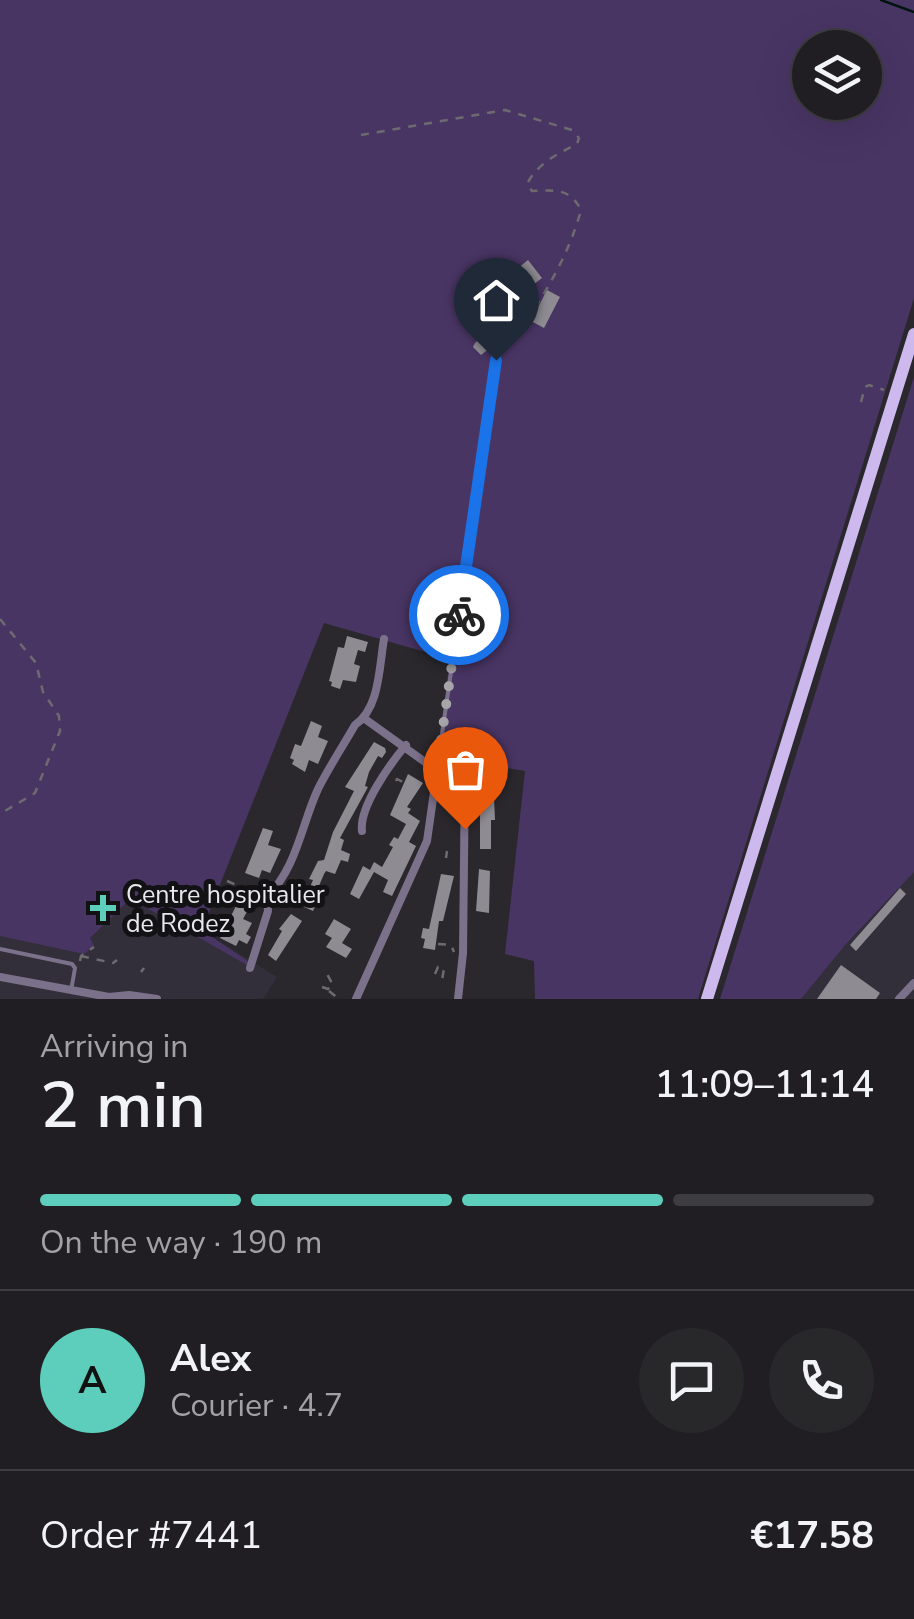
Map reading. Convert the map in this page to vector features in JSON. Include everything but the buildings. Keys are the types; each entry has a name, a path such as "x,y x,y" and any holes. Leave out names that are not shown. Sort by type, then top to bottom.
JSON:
{"main road":[{"path":"707,999 914,334"}],"street":[{"path":"250,968 268,911 267,898 281,883 299,846 318,790 355,726 372,705 384,639"},
{"path":"364,718 464,790"},
{"path":"362,831 361,818 396,756 406,746"},
{"path":"356,999 426,842 434,792 440,783 437,769"},
{"path":"458,999 463,953 465,770"},
{"path":"0,976 66,990 156,999"},
{"path":"899,999 914,984"}],"lane":[{"path":"437,769 496,360"},
{"path":"0,948 72,964 75,968 58,999"}],"path":[{"path":"361,134 392,132 477,112 505,110 572,130 580,138 532,174 527,184 532,191 560,190 574,197 581,210 575,232 527,323 496,360"},
{"path":"861,402 869,385 895,393"},
{"path":"0,620 36,663 43,692 59,716 60,731 34,793 0,814"},
{"path":"396,781 397,778 403,782"},
{"path":"227,881 267,898"},
{"path":"438,944 451,946 454,952"},
{"path":"81,956 117,960"},
{"path":"435,974 438,968 444,968 442,981"},
{"path":"326,972 332,983 325,988 340,999"}],"shaded area":[{"path":"0,0 914,0 914,298 698,999 535,999 534,961 505,954 525,771 437,757 450,659 324,623 202,930 249,962 247,965 147,908 126,903 90,938 94,946 84,954 0,936"},
{"path":"914,377 914,872 801,999 720,999"},
{"name":"Centre hospitalier de Rodez","path":"25,822 277,977 263,999 0,999 0,916"},
{"path":"914,872 914,999 801,999 846,944"}],"waterway":[{"path":"881,0 914,12"}],"way so far":[{"path":"459,615 437,769 464,790 465,829"}],"place":[{"name":"Centre hospitalier de Rodez","path":"103,908"}],"route":[{"path":"459,615 496,360"}]}
